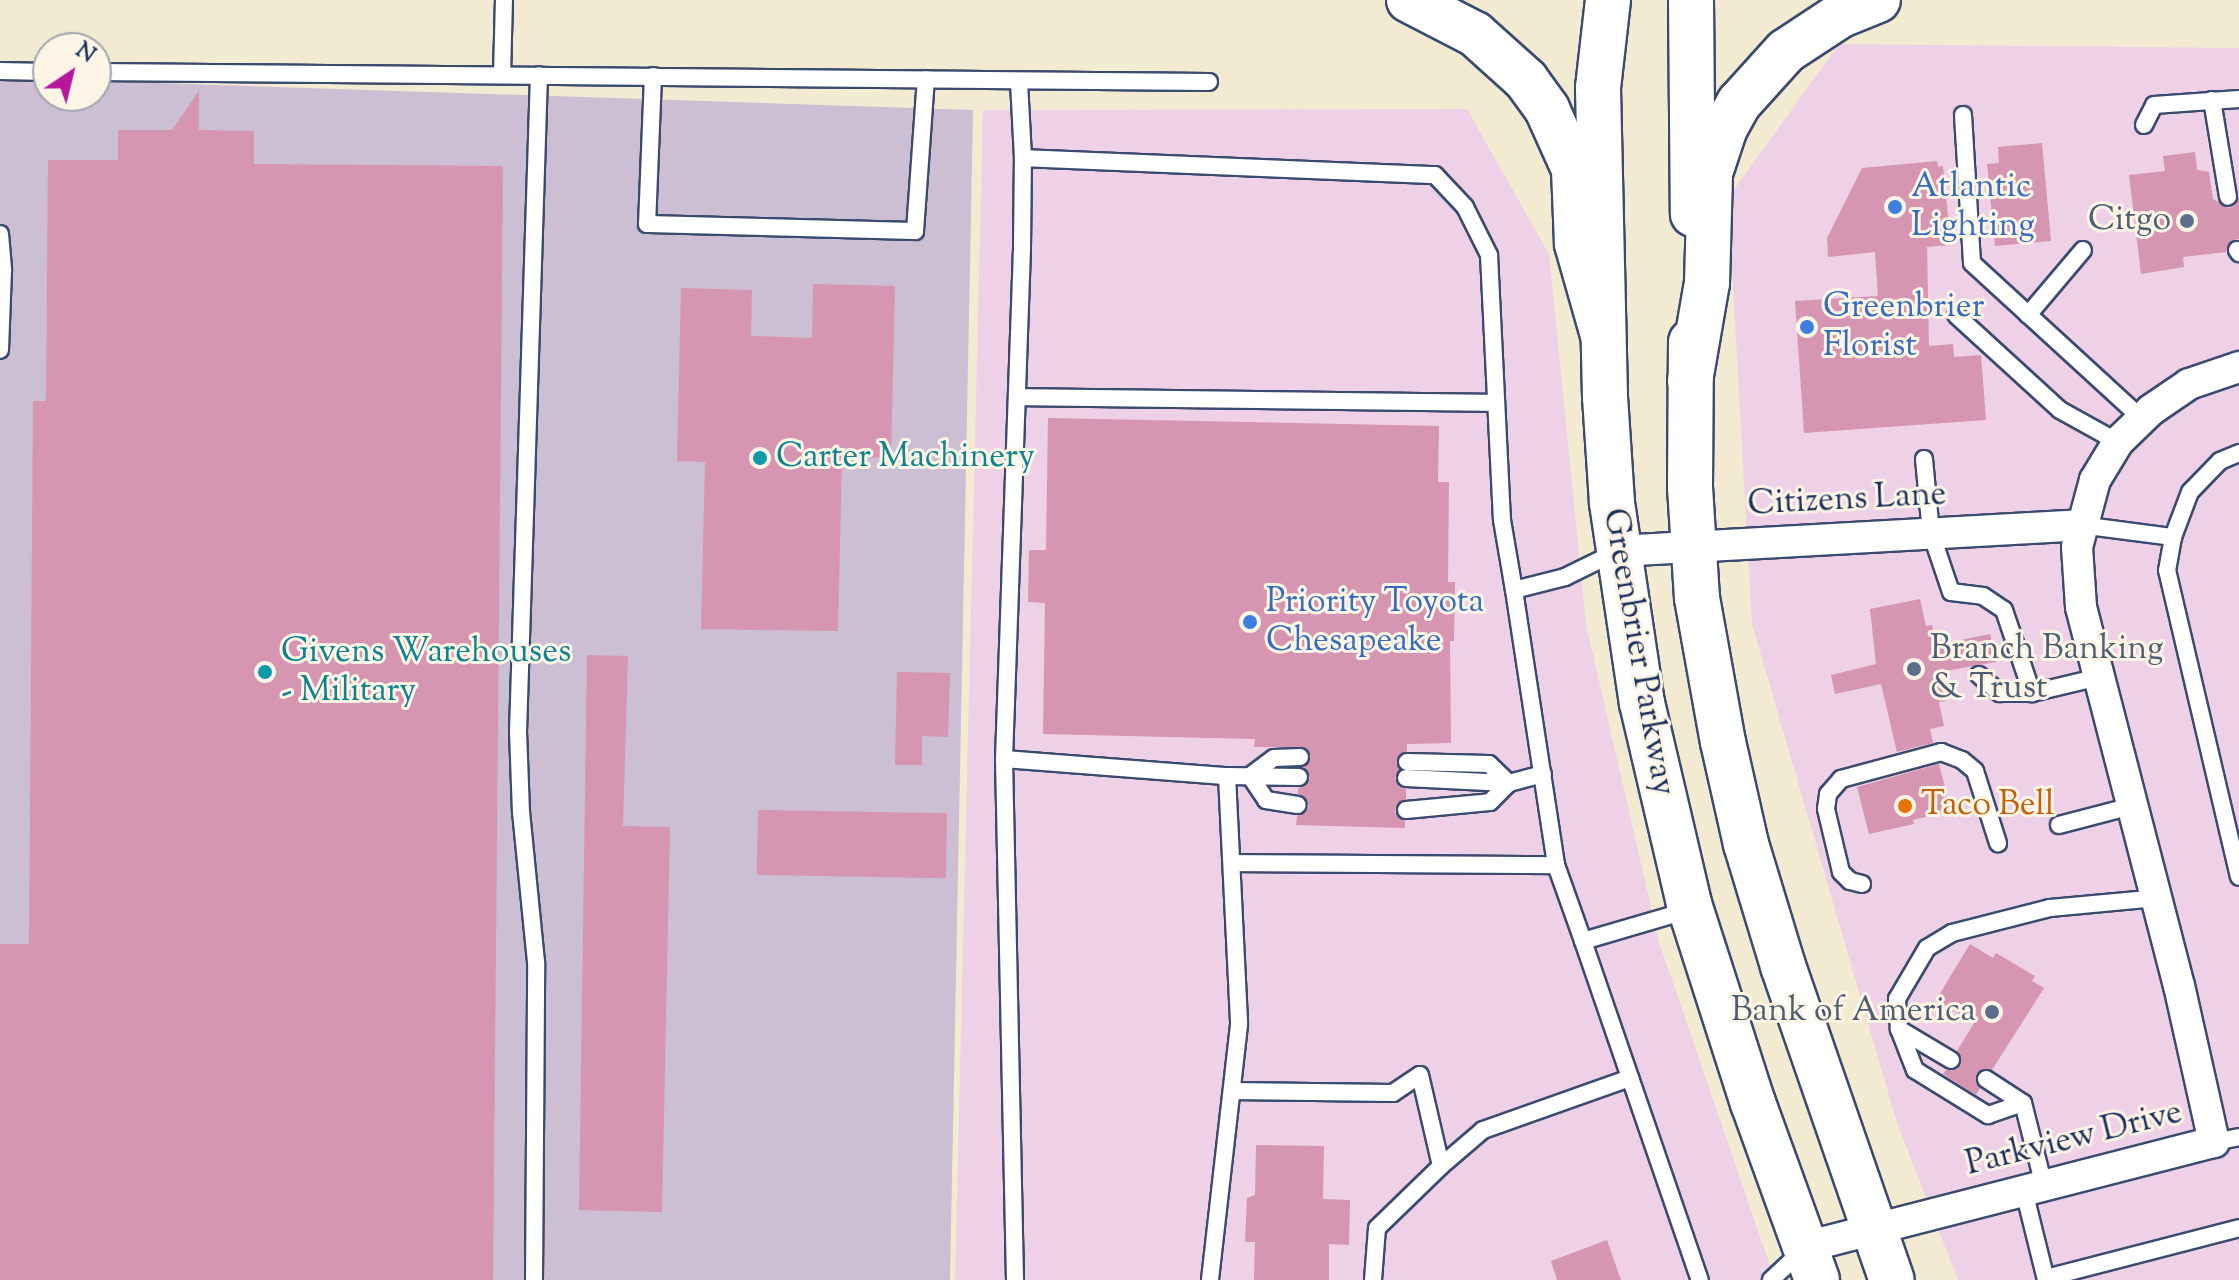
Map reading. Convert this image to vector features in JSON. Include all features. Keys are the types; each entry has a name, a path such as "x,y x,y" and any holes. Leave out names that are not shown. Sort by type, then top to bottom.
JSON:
{"main road":[{"path":"1409,0 1475,34 1526,80 1547,109 1574,169 1577,244 1603,335"},
{"name":"Greenbrier Parkway","path":"1608,0 1598,88 1603,335 1612,503 1642,703 1690,909 1738,1059 1811,1264"},
{"name":"Greenbrier Parkway","path":"1691,0 1693,547 1709,674 1746,844 1820,1078 1892,1280"},
{"path":"1690,381 1707,283 1710,173 1725,128 1747,93 1786,51 1839,16 1878,0"}],"street":[{"name":"Parkview Drive","path":"1811,1264 1874,1229 2227,1139 2132,806 2078,585 2080,525 2095,480 2118,442 2142,419 2189,384 2239,367"},
{"name":"Citizens Lane","path":"1618,551 2080,525"}],"lane":[{"path":"502,75 504,0"},
{"path":"0,71 32,72"},
{"path":"112,72 1209,82"},
{"path":"534,1280 536,962 521,813 518,732 539,75"},
{"path":"653,76 647,224 915,231 926,79"},
{"path":"1015,1280 1004,759 1023,158 1019,81"},
{"path":"2144,125 2154,105 2239,99"},
{"path":"2212,100 2231,167 2228,197"},
{"path":"1963,115 1972,263 2142,419"},
{"path":"1023,158 1435,175 1465,207 1489,255 1502,520 1556,865 1700,1280"},
{"path":"0,234 3,271 0,350"},
{"path":"2028,315 2083,250"},
{"path":"1956,315 2060,410 2118,442"},
{"path":"1017,397 1496,403"},
{"path":"2239,453 2220,461 2190,492 2173,537 2167,570 2239,877"},
{"path":"1924,459 1931,533 1951,592 1983,596 2004,610 2032,693"},
{"path":"2080,525 2173,537"},
{"path":"1514,590 1565,577 1618,551"},
{"path":"1979,675 2000,693 2032,693 2099,677"},
{"path":"1862,884 1841,872 1826,809 1828,794 1841,779 1941,752 1962,760 1975,771 1998,843"},
{"path":"1250,776 1274,758 1300,757"},
{"path":"1004,759 1227,776 1299,777"},
{"path":"1407,770 1509,783 1543,774"},
{"path":"1210,1280 1232,1091 1240,989 1227,776"},
{"path":"1250,776 1266,800 1298,805"},
{"path":"1406,810 1490,802 1509,783"},
{"path":"2059,825 2132,806"},
{"path":"1232,863 1556,865"},
{"path":"2023,1103 1988,1115 1915,1070 1899,1029 1897,999 1927,948 1952,933 2050,908 2157,898"},
{"path":"1583,941 1690,909"},
{"path":"1899,1029 1951,1060"},
{"path":"1232,1091 1393,1093 1420,1075 1441,1166"},
{"path":"1373,1280 1377,1228 1483,1130 1630,1078"},
{"path":"1986,1079 2023,1103 2046,1279 2239,1228"},
{"path":"1771,1280 1811,1264"}],"shaded area":[{"path":"1839,44 2239,48 2239,1280 1958,1280 1897,1123 1752,624 1728,198"},
{"path":"0,78 32,79 32,112 112,112 112,82 973,110 950,1280 0,1280"},
{"path":"1467,109 1549,254 1586,624 1659,942 1775,1280 955,1280 983,110"}],"building":[{"name":"Givens Warehouses - Military","path":"199,91 199,130 254,131 254,164 503,166 493,1280 0,1280 0,944 29,944 33,401 46,401 48,160 118,160 118,130 172,130"},
{"path":"2042,143 2051,241 1995,246 1987,164 1999,163 1998,147"},
{"name":"Citgo","path":"2195,152 2197,170 2209,172 2213,199 2229,208 2236,205 2239,196 2239,239 2230,241 2226,252 2183,257 2184,267 2141,274 2129,175 2165,171 2163,156"},
{"path":"1937,161 1938,167 1943,166 1951,245 1927,247 1929,346 1953,344 1954,357 1981,355 1986,420 1804,433 1795,301 1878,296 1875,252 1828,257 1827,238 1862,168"},
{"name":"Carter Machinery","path":"813,284 895,286 891,458 842,457 838,631 701,629 705,462 677,461 681,288 752,290 751,336 812,338"},
{"name":"Priority Toyota Chesapeake","path":"1048,418 1439,426 1438,482 1449,482 1448,582 1455,582 1454,641 1450,641 1451,743 1407,744 1407,751 1397,757 1399,770 1395,778 1399,787 1406,789 1406,799 1396,805 1395,812 1405,821 1405,828 1296,825 1297,816 1306,812 1309,806 1305,797 1298,794 1298,788 1305,786 1310,778 1304,767 1311,756 1304,747 1254,747 1255,739 1043,734 1045,603 1028,602 1029,550 1046,550"},
{"name":"Branch Banking & Trust","path":"1920,599 1926,626 1932,625 1936,645 1990,634 1996,662 1940,672 1946,701 1939,702 1944,726 1930,729 1933,743 1897,752 1881,684 1835,694 1831,675 1876,664 1870,609"},
{"path":"587,655 628,656 623,826 670,827 662,1212 579,1210"},
{"path":"897,672 950,673 948,737 922,736 922,765 895,765"},
{"name":"Taco Bell","path":"1939,764 1951,811 1913,820 1914,824 1869,834 1857,787"},
{"path":"758,810 947,813 946,878 757,875"},
{"name":"Bank of America","path":"1970,944 1993,958 1996,953 2035,976 2032,981 2044,988 1992,1070 1982,1069 1976,1074 1976,1083 1980,1088 1976,1095 1943,1074 1961,1065 1957,1051 1974,1023 1936,1000"},
{"path":"1256,1145 1324,1146 1323,1199 1350,1200 1349,1245 1329,1244 1329,1280 1254,1280 1255,1242 1245,1242 1247,1198 1255,1195"},
{"path":"1607,1240 1621,1280 1557,1280 1551,1261"}],"place":[{"name":"Atlantic Lighting","path":"1895,207"},
{"name":"Citgo","path":"2187,221"},
{"name":"Greenbrier Florist","path":"1807,327"},
{"name":"Carter Machinery","path":"760,458"},
{"name":"Priority Toyota Chesapeake","path":"1250,622"},
{"name":"Branch Banking & Trust","path":"1914,669"},
{"name":"Givens Warehouses - Military","path":"265,672"},
{"name":"Taco Bell","path":"1905,806"},
{"name":"Bank of America","path":"1992,1012"}]}
